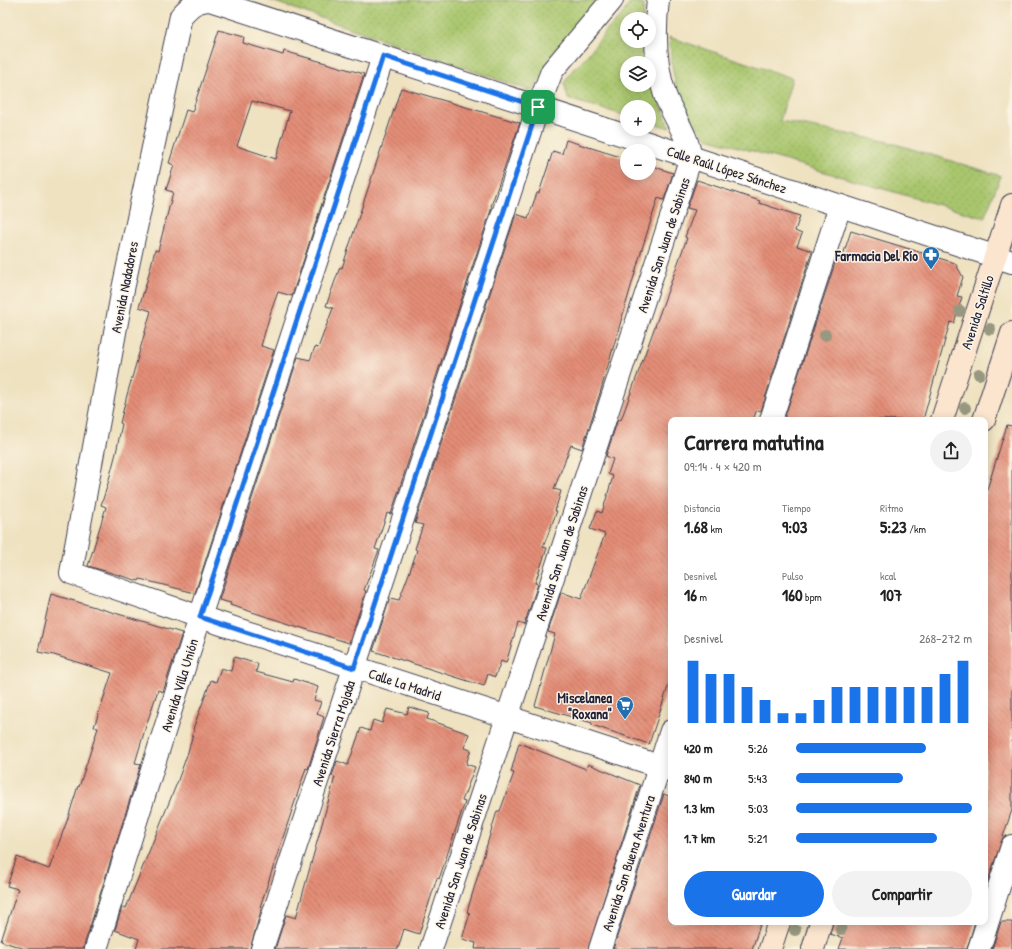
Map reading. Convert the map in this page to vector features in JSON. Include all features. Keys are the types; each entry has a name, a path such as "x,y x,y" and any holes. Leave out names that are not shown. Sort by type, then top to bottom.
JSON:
{"street":[{"name":"Calle Raúl López Sánchez","path":"190,6 200,1 210,0 1003,259"},
{"name":"Avenida Sierra Mojada","path":"262,949 538,107 552,71 612,0"},
{"path":"658,0 655,48 659,73 665,96 685,137 692,158"},
{"name":"Avenida Nadadores","path":"71,573 122,294 181,16 190,6"},
{"name":"Avenida Villa Unión","path":"96,949 200,617 383,56"},
{"name":"Avenida San Juan de Sabinas","path":"431,949 692,158"},
{"name":"Avenida Saltillo","path":"943,417 1003,259 1012,205"},
{"path":"772,417 840,206"},
{"path":"985,417 1012,333"},
{"name":"Calle La Madrid","path":"71,573 354,668 665,768"},
{"name":"Avenida San Buena Aventura","path":"600,949 665,768 668,750"},
{"path":"988,918 1000,877 1012,846"},
{"path":"770,949 778,925"},
{"path":"812,949 820,925"},
{"path":"979,949 986,925"}],"green space":[{"path":"269,0 598,0 531,91"},
{"path":"631,1 644,5 644,12 624,12"},
{"path":"620,17 620,48 645,48 646,56 620,56 620,92 656,91 670,128 656,124 656,100 620,100 620,114 568,99 564,83 574,68 581,63 608,29"},
{"path":"669,37 792,78 780,121 889,142 1001,176 984,218 707,138 689,115 682,103 672,66"}],"building":[{"path":"219,30 244,37 243,43 283,55 284,51 364,74 292,296 278,292 271,311 261,346 274,350 195,593 140,579 139,581 88,566 106,507 101,505 116,453 122,424 120,423 127,395 151,311 139,307 155,250 158,251 173,192 166,190 174,165 169,163 186,110 192,112","holes":["252,101 290,111 276,159 237,146"]},
{"path":"401,88 520,123 491,206 492,207 391,514 387,513 375,549 379,550 364,590 366,591 349,643 230,605 231,603 219,600 298,357 310,360 315,347 318,348 333,308 326,306 340,267 342,268"},
{"path":"566,140 620,157 620,180 656,180 656,167 673,173 664,200 658,198 582,449 571,445 554,489 561,491 555,511 557,511 543,547 547,548 535,583 538,584 524,625 518,623 506,663 501,661 495,677 488,674 484,686 373,651 390,598 399,600 417,550 415,549 423,525 415,523 516,214 528,218 537,193 539,193 553,151 562,154"},
{"path":"697,180 760,201 759,203 800,216 795,231 802,234 797,246 812,251 761,411 758,410 754,417 668,417 668,687 649,744 592,725 592,723 535,706 555,634 548,632 561,592 581,599 605,534 590,529 597,511 602,513 613,476 608,474 613,459 606,456 618,419 621,420 687,238 685,237 695,210 687,208"},
{"path":"851,231 955,263 963,277 957,296 962,297 954,323 950,322 924,417 785,417 836,260 841,261"},
{"path":"1007,425 1012,426 1012,810 988,881 988,486"},
{"path":"51,594 182,633 163,692 158,690 146,726 135,763 141,764 83,949 25,949 1,941 18,889 7,886 17,857 49,869 78,786 79,787 98,728 94,727 112,673 54,655 38,652"},
{"path":"234,657 258,664 256,672 293,682 294,679 318,687 314,700 321,702 317,714 324,717 308,769 306,768 260,907 262,907 250,949 136,949 139,939 115,930 122,907 126,908 177,783 188,752 193,729 211,680 216,682 221,668 231,671"},
{"path":"409,707 429,713 427,719 469,734 464,748 471,750 466,764 475,767 462,801 465,802 439,879 437,878 419,934 404,929 398,949 275,949 286,915 296,918 335,777 332,776 337,761 348,765 361,728 370,731 373,720 382,723 387,709 407,714"},
{"path":"519,743 586,769 588,764 640,785 588,949 475,949 476,943 462,939 470,913 467,912 497,811 500,811 514,773 511,772"},
{"path":"664,794 668,796 668,925 760,925 752,949 613,949"},
{"path":"1001,922 1012,922 1012,949 992,949"},
{"path":"832,925 974,925 967,949 839,949 843,938 830,934"}],"place":[{"name":"Farmacia Del Río","path":"931,270"},
{"name":"Miscelanea \"Roxana\"","path":"625,720"}],"route":[{"path":"383,56 538,107 354,668 200,617 383,56"}]}
